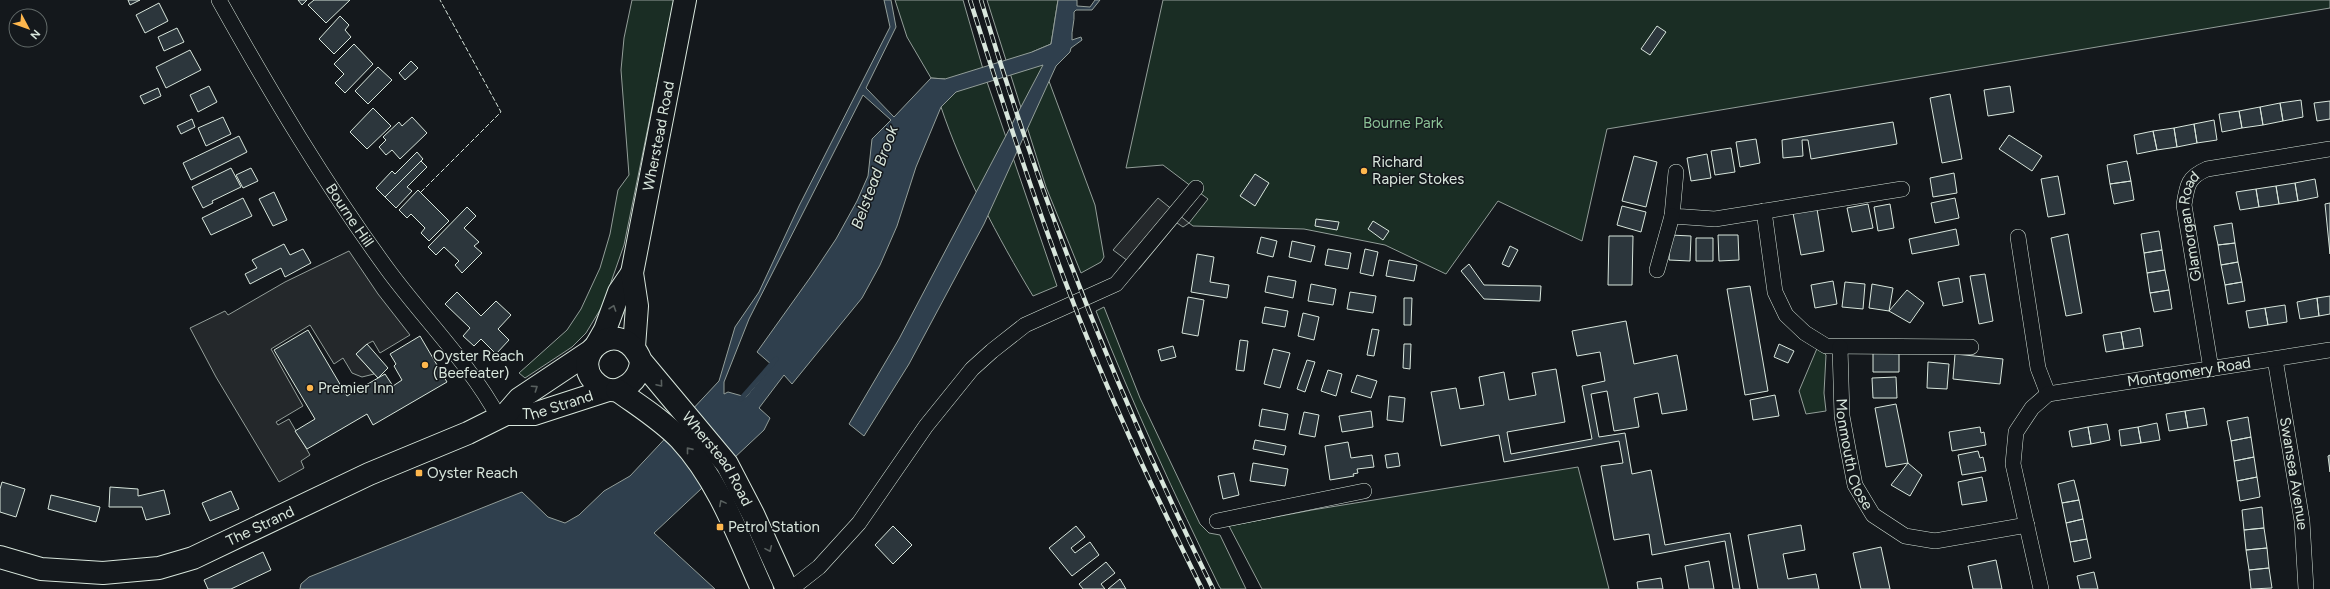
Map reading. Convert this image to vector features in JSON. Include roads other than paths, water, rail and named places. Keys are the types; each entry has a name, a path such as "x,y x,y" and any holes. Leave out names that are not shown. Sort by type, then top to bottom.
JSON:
{"main road":[{"name":"Wherstead Road","path":"632,273 685,0"},
{"path":"594,347 605,330 619,292 632,273"},
{"path":"612,390 634,381 640,369 638,354 637,306 632,273"},
{"name":"Wherstead Road","path":"762,589 710,480 680,440 664,424 612,390 601,388 591,377 588,359 594,347 605,339 616,338 624,340 638,354 727,464 753,514 787,589"},
{"name":"The Strand","path":"502,416 519,399 594,347"},
{"name":"The Strand","path":"0,557 41,569 104,573 159,568 192,558 369,474 502,416 534,414 612,390"}],"street":[{"name":"Bourne Hill","path":"219,0 288,122 328,184 388,270 502,416"},
{"name":"Glamorgan Road","path":"2211,368 2184,205 2187,186 2196,174 2207,169 2330,149"},
{"path":"1657,270 1672,216 1676,172"},
{"path":"791,589 819,567 859,523 926,426 956,387 977,364 1025,325 1116,284 1196,188"},
{"path":"1672,216 1715,220 1902,188"},
{"path":"1764,211 1775,292 1786,315 1805,333 1826,346 1971,346"},
{"path":"2018,237 2038,368 2048,394 2032,408 2016,432 2013,464 2041,589"},
{"name":"Monmouth Close","path":"1840,347 1842,416 1855,485 1873,515 1904,536 1934,541 2027,525"},
{"name":"Montgomery Road","path":"2048,394 2330,350"},
{"name":"Swansea Avenue","path":"2275,359 2302,521 2306,589"},
{"path":"1217,521 1364,491"}],"water":[{"path":"884,0 891,0 896,27 866,88 894,117 931,78 945,79 1032,52 1051,44 1058,0 1077,0 1077,6 1090,7 1095,0 1100,0 1092,10 1076,10 1074,12 1072,40 1081,37 1082,40 1071,48 1070,52 1056,66 984,224 909,364 864,436 849,424 899,339 1043,65 956,92 941,107 916,167 897,226 880,265 862,298 792,384 784,375 759,408 770,418 764,430 654,533 715,589 300,589 301,584 309,577 522,492 548,517 565,523 579,515 604,491 630,476 719,381 735,327 759,292 799,206 890,27","holes":["863,95 891,120 872,139 868,176 857,201 836,239 757,352 772,365 746,397 728,392 724,394 724,382 749,319"]}],"waterway":[{"name":"Belstead Brook","path":"741,399 776,359"}],"railway":[{"path":"970,0 1027,176 1080,320 1129,436 1202,589"},
{"path":"981,0 1030,152 1084,299 1145,445 1213,589"}],"place":[{"name":"Richard Rapier Stokes","path":"1364,171"},
{"name":"Oyster Reach (Beefeater)","path":"425,365"},
{"name":"Premier Inn","path":"310,388"},
{"name":"Oyster Reach","path":"419,473"},
{"name":"Petrol Station","path":"720,527"}],"park label":[{"name":"Bourne Park","path":"1403,123"}]}
